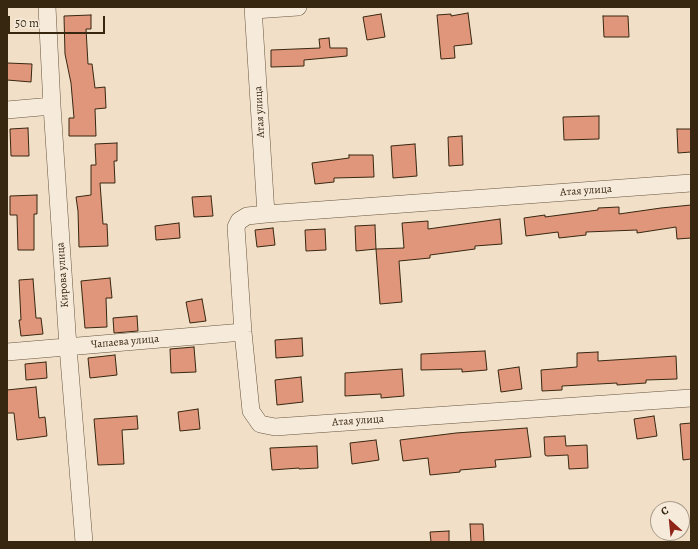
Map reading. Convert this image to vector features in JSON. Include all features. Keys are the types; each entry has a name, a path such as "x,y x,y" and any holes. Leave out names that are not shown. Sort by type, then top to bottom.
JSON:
{"street":[{"name":"Кирова улица","path":"47,7 68,347 84,542"},
{"name":"Атая улица","path":"266,214 254,8 298,7"},
{"path":"7,110 52,106"},
{"name":"Атая улица","path":"691,183 266,214 247,216 239,221 236,227 243,332 251,410 260,424 275,427 691,398"},
{"name":"Чапаева улица","path":"7,352 243,332"}],"building":[{"path":"468,13 472,44 454,46 455,58 441,59 437,15 451,14 451,16"},
{"path":"381,14 385,37 367,40 363,17"},
{"path":"91,15 91,29 86,29 88,64 92,64 95,88 105,87 106,108 95,109 96,136 69,136 69,118 74,118 71,83 65,54 64,16"},
{"path":"603,16 628,16 629,37 604,37"},
{"path":"329,38 330,48 347,48 347,56 304,60 304,66 271,67 271,50 320,48 319,39"},
{"path":"7,63 32,64 31,82 7,80"},
{"path":"599,116 599,139 564,140 563,117"},
{"path":"28,128 29,156 11,156 10,129"},
{"path":"677,129 691,129 691,152 678,153"},
{"path":"462,136 463,165 449,166 448,137"},
{"path":"117,143 117,161 114,161 115,183 100,183 103,224 107,224 108,246 79,247 76,197 91,195 91,165 96,165 95,144"},
{"path":"415,144 417,176 393,178 391,146"},
{"path":"349,155 373,155 374,177 334,178 334,182 315,184 312,163 349,158"},
{"path":"37,195 37,214 34,214 34,250 18,250 17,215 10,215 10,196"},
{"path":"211,196 213,216 194,217 192,197"},
{"path":"691,205 691,238 677,239 676,227 637,233 637,230 586,232 586,235 559,238 558,232 526,236 524,218 545,215 545,217 598,210 598,208 619,207 619,214"},
{"path":"500,219 502,244 475,246 475,249 430,255 430,258 399,261 402,302 380,304 376,249 404,248 402,223 428,221 428,229"},
{"path":"179,223 180,238 156,240 155,226"},
{"path":"375,225 376,249 356,251 355,226"},
{"path":"273,228 275,245 257,247 255,230"},
{"path":"325,229 326,250 306,251 305,230"},
{"path":"110,278 112,298 106,298 107,327 85,328 81,281"},
{"path":"33,279 36,318 41,318 43,334 21,336 19,320 21,320 19,280"},
{"path":"202,299 206,321 190,323 186,302"},
{"path":"137,316 138,331 114,333 113,318"},
{"path":"302,338 303,356 276,358 275,340"},
{"path":"194,347 196,372 171,373 170,349"},
{"path":"485,351 487,370 462,372 462,369 421,370 421,354"},
{"path":"598,352 598,361 676,356 677,379 646,380 646,383 617,385 617,383 562,386 562,390 542,391 541,370 577,367 577,353"},
{"path":"115,355 117,375 90,378 88,358"},
{"path":"46,362 47,378 26,380 25,364"},
{"path":"519,367 522,389 501,392 498,370"},
{"path":"402,369 404,396 381,398 381,394 345,396 345,373"},
{"path":"301,377 303,402 277,405 275,380"},
{"path":"36,387 39,418 45,417 47,436 17,440 14,413 7,413 7,390"},
{"path":"198,409 200,429 180,431 178,412"},
{"path":"137,416 138,429 122,430 124,464 98,465 94,419"},
{"path":"654,416 657,436 637,439 634,419"},
{"path":"691,423 691,459 683,460 680,424"},
{"path":"527,428 531,457 495,460 496,467 460,470 460,472 430,475 428,458 403,461 400,440 456,433"},
{"path":"565,436 566,446 587,445 588,468 569,469 568,455 545,455 544,437"},
{"path":"376,440 379,460 352,464 350,443"},
{"path":"317,446 318,468 272,470 270,448"},
{"path":"470,524 483,524 484,542 471,542"},
{"path":"449,531 449,542 431,542 430,532"}]}
